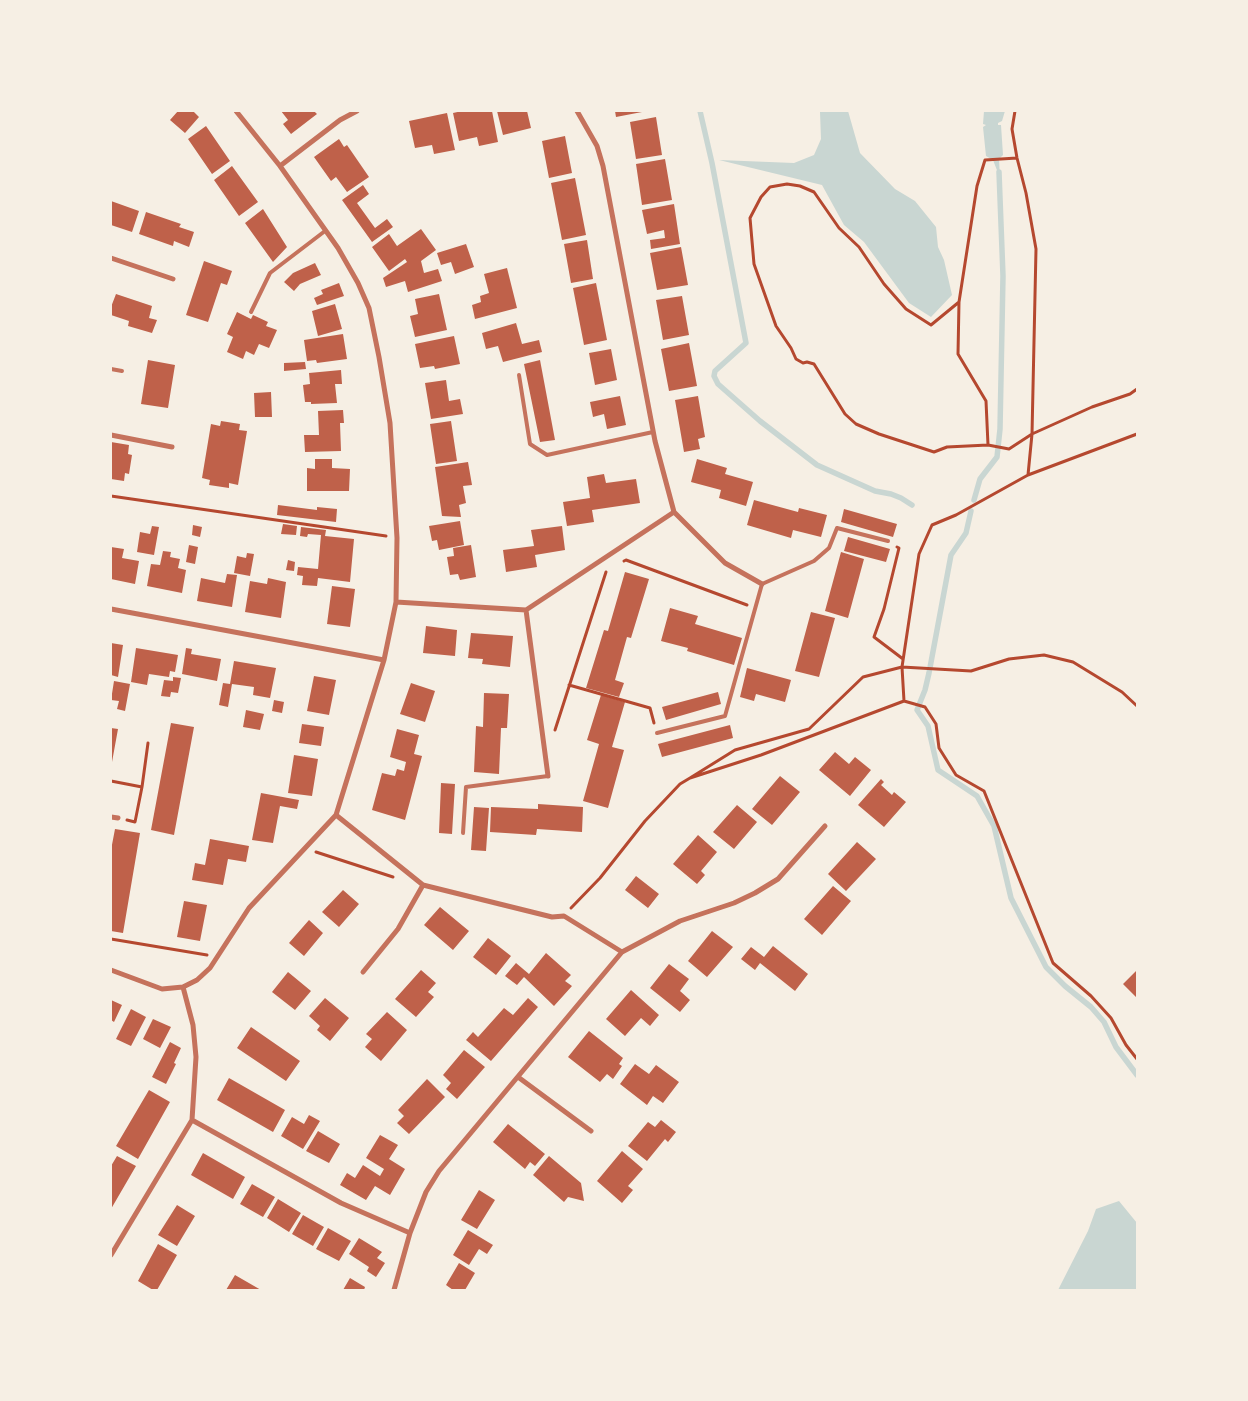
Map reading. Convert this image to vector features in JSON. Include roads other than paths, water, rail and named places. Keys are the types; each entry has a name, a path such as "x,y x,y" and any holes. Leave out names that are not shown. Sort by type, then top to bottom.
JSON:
{"street":[{"path":"111,970 162,989 183,987 197,980 210,968 249,908 336,815 384,660 396,602 397,538 390,424 369,308 358,283 326,231 280,166 236,111"},
{"path":"280,166 340,120 357,111"},
{"path":"577,111 596,146 603,166 653,432 674,512 724,563 762,584"},
{"path":"111,258 173,279"},
{"path":"111,435 172,447"},
{"path":"396,602 526,610 674,512"},
{"path":"111,609 384,660"},
{"path":"526,610 548,776"},
{"path":"336,815 423,885 552,917 564,916 622,952"},
{"path":"111,817 118,818"},
{"path":"394,1290 410,1233 426,1192 439,1171 622,952 680,921 734,903 778,879 825,826"},
{"path":"363,972 398,929 423,885"},
{"path":"111,1255 192,1120 196,1057 192,1025 183,987"},
{"path":"518,1078 590,1131"},
{"path":"192,1120 342,1203 410,1233"}],"lane":[{"path":"251,312 270,273 326,231"},
{"path":"111,369 122,371"},
{"path":"519,375 530,444 547,454 653,432"},
{"path":"658,733 725,716 762,584 814,561 829,548 836,528 888,541"},
{"path":"463,833 466,787 548,776"}],"waterway":[{"path":"700,111 712,163 746,343 715,371 714,376 718,384 760,421 817,465 875,491 901,498 912,505"},
{"path":"974,500 980,479 997,457 1000,429 1003,276 999,172"},
{"path":"971,511 966,533 951,555 929,673 917,710 928,726 938,770 977,796 994,826 1011,898 1046,967 1065,986 1091,1007 1104,1022 1116,1047 1137,1075"}]}
